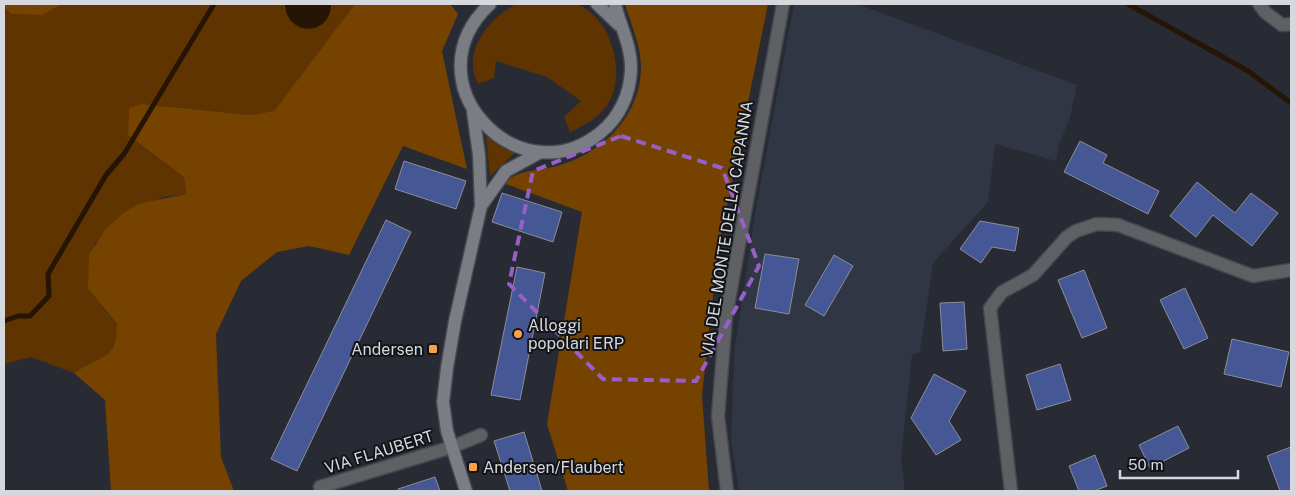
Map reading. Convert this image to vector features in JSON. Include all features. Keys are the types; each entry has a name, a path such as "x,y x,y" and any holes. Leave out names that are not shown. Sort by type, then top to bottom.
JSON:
{"street":[{"path":"466,491 444,416 445,379 463,284 481,206 479,155 473,112 464,91 461,58 470,28 490,4"},
{"path":"597,4 621,27"},
{"path":"473,112 499,136 539,153 556,153 583,144 605,129 626,98 631,70 630,52 615,4"},
{"name":"VIA DEL MONTE DELLA CAPANNA","path":"726,491 718,416 726,316 783,4"},
{"path":"1259,4 1282,25 1291,24"},
{"path":"481,206 506,171 539,153"},
{"path":"1012,491 990,308 1002,292 1036,271 1068,237 1086,226 1112,224 1253,276 1291,270"},
{"name":"VIA FLAUBERT","path":"321,491 320,488 452,447 481,435"}],"highlighted area":[{"path":"621,136 722,168 759,266 696,381 603,379 509,284 533,171"}],"shaded area":[{"path":"555,2 575,4 588,10 606,32 616,62 616,78 613,92 607,105 595,118 570,132 564,117 581,101 547,77 496,61 494,78 478,84 473,60 475,48 488,27 507,10 517,4"},
{"path":"4,4 355,4 274,111 250,115 143,104 128,135 184,177 186,194 164,197 122,214 94,245 103,308 117,324 115,340 113,348 105,356 74,373 31,357 4,364"},
{"path":"4,4 62,4 42,15 11,14 4,7"},
{"path":"285,4 331,4 329,15 324,23 308,29 293,23 287,15"},
{"path":"355,4 450,4 458,14 442,51 467,169 403,146 349,255 309,246 277,252 241,281 216,334 221,457 234,491 111,491 105,400 74,373 109,352 114,346 116,337 117,324 88,288 89,255 105,230 122,214 138,204 186,194 184,177 128,135 129,108 142,104 250,115 274,111"},
{"path":"625,4 768,4 718,250 702,395 709,491 568,491 547,424 582,212 503,183 517,175 557,166 588,153 615,132 625,118 633,104 639,87 641,62 638,45"},
{"path":"794,4 857,4 1077,85 1070,117 1059,145 1056,161 995,144 988,202 933,263 920,352 912,355 901,459 905,491 739,491 731,441 734,354 755,214"},
{"path":"486,135 501,146 516,152 490,176"}],"building":[{"path":"1080,141 1107,155 1103,163 1159,191 1148,214 1064,172"},
{"path":"404,161 466,181 456,209 395,189"},
{"path":"1197,182 1235,213 1251,193 1278,213 1252,246 1213,215 1196,237 1170,216"},
{"path":"502,193 562,212 553,242 492,222"},
{"path":"386,220 411,232 297,471 271,459"},
{"path":"980,221 1019,228 1015,251 992,247 981,263 960,249"},
{"path":"765,254 799,259 789,314 755,308"},
{"path":"834,255 853,266 824,316 805,305"},
{"name":"Alloggi popolari ERP","path":"517,267 545,273 520,400 491,395"},
{"path":"1084,270 1107,328 1082,338 1058,280"},
{"path":"1185,288 1208,338 1184,349 1160,300"},
{"path":"964,302 967,349 943,351 940,303"},
{"path":"1232,339 1289,352 1281,387 1224,374"},
{"path":"1060,364 1071,400 1037,410 1026,375"},
{"path":"934,374 966,391 949,421 961,440 936,455 911,418"},
{"path":"1178,426 1189,448 1150,468 1139,445"},
{"path":"524,432 542,491 510,491 494,441"},
{"path":"1291,447 1291,491 1280,491 1267,456"},
{"path":"1095,455 1107,486 1094,491 1079,491 1069,466"},
{"path":"435,477 440,491 398,491 398,489"}],"waterway":[{"path":"4,321 18,316 30,316 49,296 48,274 106,175 124,154 214,4"},
{"path":"1128,4 1248,71 1291,103"}],"place":[{"name":"Alloggi popolari ERP","path":"518,334"},
{"name":"Andersen","path":"433,349"},
{"name":"Andersen/Flaubert","path":"473,467"}]}
